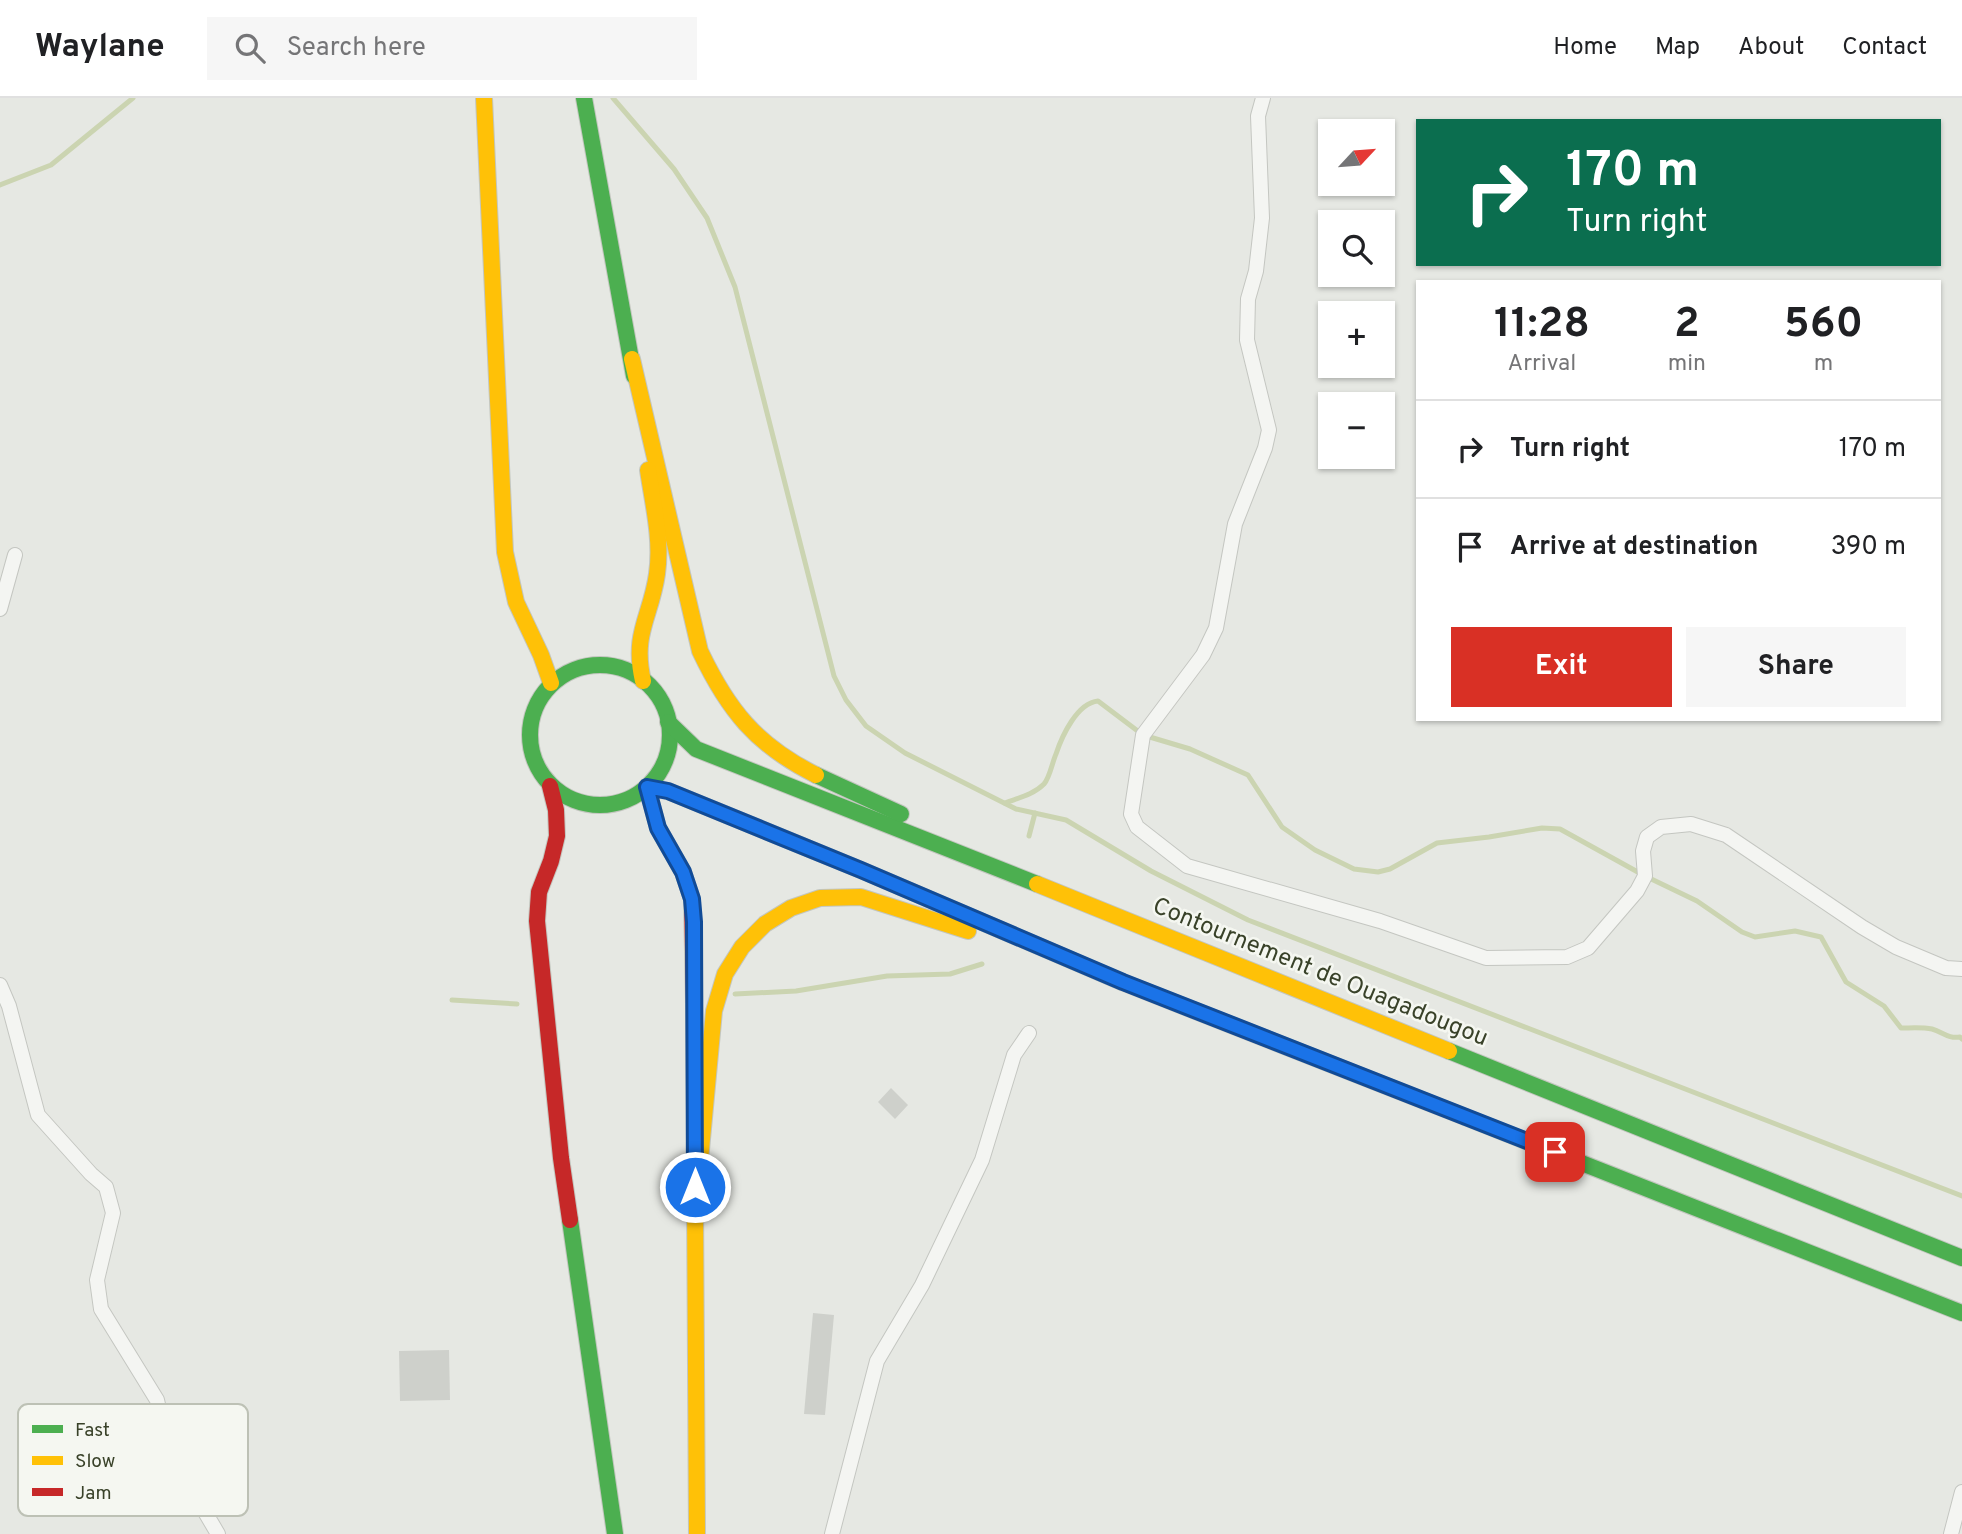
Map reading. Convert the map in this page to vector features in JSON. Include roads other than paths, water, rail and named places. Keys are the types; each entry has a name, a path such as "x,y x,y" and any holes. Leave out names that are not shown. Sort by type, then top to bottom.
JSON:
{"main road":[{"path":"484,98 501,504 506,565 512,591 546,662 551,683 538,701 530,722 529,744 536,766 550,786 556,810 557,836 539,892 537,921 561,1158 615,1534"},
{"path":"584,98 632,359 699,651 711,680 753,735 779,755 1146,928"},
{"path":"632,359 658,545 656,576 638,638 637,661 643,681"},
{"name":"Contournement de Ouagadougou","path":"550,786 570,800 594,806 618,804 640,794 657,777 668,755 670,731 664,707 652,688 635,674 614,666 591,665 570,671 551,683"},
{"name":"Contournement de Ouagadougou","path":"668,722 696,749 1962,1258"},
{"path":"697,1534 692,899 683,872 658,828 647,787 668,791 861,870 1123,982 1962,1313"},
{"path":"695,1214 714,1011 725,974 742,947 765,924 791,908 820,898 861,897 1123,982"}],"street":[{"path":"1264,98 1258,116 1262,218 1256,271 1248,299 1247,340 1269,430 1265,448 1235,524 1216,628 1203,655 1143,735 1131,814 1137,827 1187,866 1380,920 1486,958 1567,957 1588,948 1645,876 1643,851 1647,837 1661,827 1691,824 1726,835 1896,947 1947,968 1962,969"},
{"path":"0,609 15,555"},
{"path":"0,985 9,1006 38,1115 106,1187 113,1213 97,1280 101,1309 158,1404"},
{"path":"835,1531 877,1361 922,1285 982,1160 1014,1055 1030,1033"},
{"path":"1951,1534 1962,1492"},
{"path":"207,1516 218,1534"}],"waterway":[{"path":"0,185 51,165 133,98"},
{"path":"613,98 674,169 707,218 735,287 834,676 846,700 866,726 905,753 1016,809 1066,820 1151,871 1248,920 1962,1196"},
{"path":"1005,803 1030,794 1044,784 1071,722 1083,708 1098,701 1143,735 1190,749 1248,775 1282,827 1315,850 1354,869 1378,872 1390,869 1437,843 1542,828 1560,829 1697,901 1742,932 1755,937 1795,931 1821,937 1846,982 1884,1006 1901,1028 1932,1029 1962,1039"},
{"path":"1029,836 1035,813"},
{"path":"735,994 796,991 887,976 950,974 982,964"},
{"path":"452,1000 517,1004"}]}
